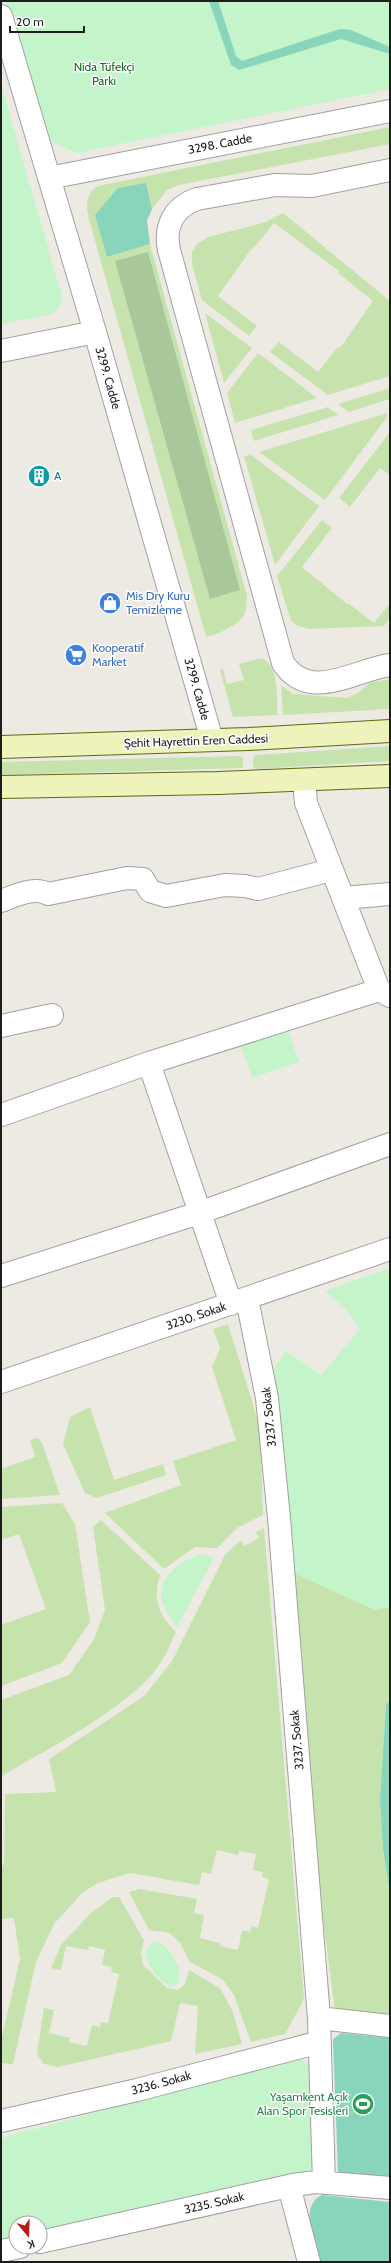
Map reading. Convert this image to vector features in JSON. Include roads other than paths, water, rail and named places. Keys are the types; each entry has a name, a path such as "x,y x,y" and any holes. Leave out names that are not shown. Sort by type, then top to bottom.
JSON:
{"main road":[{"name":"Şehit Hayrettin Eren Caddesi","path":"1,747 212,740 390,731"},
{"path":"1,787 304,780 390,776"}],"street":[{"name":"3299. Cadde","path":"1,16 95,332 212,740"},
{"name":"3298. Cadde","path":"49,178 390,111"},
{"path":"390,170 312,186 275,185 189,201 176,212 168,226 167,234 169,250 283,662 297,678 318,682 332,682 362,671 390,665"},
{"path":"1,351 95,332"},
{"path":"1,1115 149,1063 384,993 343,898 306,803 304,780"},
{"path":"1,901 30,891 41,890 48,894 127,878 143,879 150,891 166,896 225,885 245,886 258,889 332,870"},
{"path":"343,898 390,894"},
{"path":"1,1026 52,1015"},
{"name":"3237. Sokak","path":"149,1063 199,1213 239,1301 260,1358 269,1415 319,2018 324,2183"},
{"path":"1,1276 199,1213 390,1144"},
{"name":"3230. Sokak","path":"1,1382 390,1249"},
{"path":"319,2018 390,2026"},
{"name":"3236. Sokak","path":"1,2121 137,2090 320,2042"},
{"name":"3235. Sokak","path":"48,2240 289,2186 324,2183 390,2188"},
{"path":"289,2186 309,2262"}],"place":[{"name":"A","path":"39,476"},
{"name":"Mis Dry Kuru Temizleme","path":"110,603"},
{"name":"Kooperatif Market","path":"76,655"},
{"name":"Yaşamkent Açık Alan Spor Tesisleri","path":"363,2104"}],"park label":[{"name":"Nida Tüfekçi Parkı","path":"104,74"}]}
